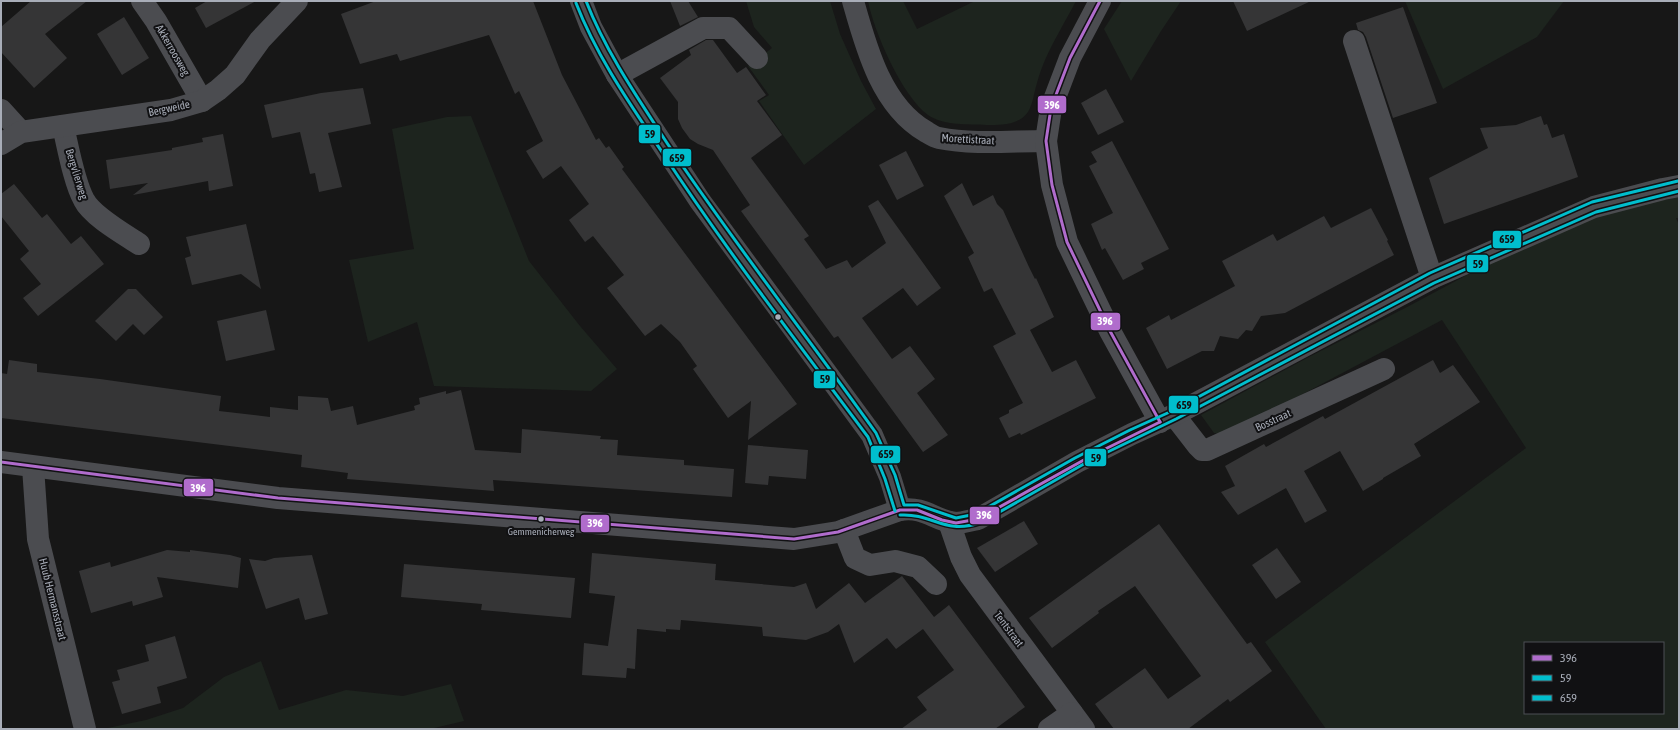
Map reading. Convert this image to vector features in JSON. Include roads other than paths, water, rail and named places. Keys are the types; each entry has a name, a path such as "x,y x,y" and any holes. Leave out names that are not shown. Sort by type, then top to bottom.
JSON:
{"street":[{"name":"Akkerroosweg","path":"142,1 156,21 202,101"},
{"name":"Bergweide","path":"1,144 21,132 172,110 202,101 218,90 235,75 260,40 298,1"},
{"path":"581,1 591,27 616,75 700,201 872,436 890,477 900,510"},
{"name":"Morettistraat","path":"852,1 864,40 880,78 894,103 916,125 937,138 969,141 1046,141"},
{"name":"Bosstraat","path":"1100,1 1070,58 1051,108 1046,141 1052,185 1067,242 1110,331 1167,418 1202,450 1207,450 1384,369"},
{"path":"616,75 703,28 729,28 757,58"},
{"path":"1354,41 1432,278"},
{"path":"1,110 21,132"},
{"name":"Bergvlierweg","path":"64,126 74,172 84,201 104,221 139,244"},
{"path":"1,462 278,498 545,518 745,536 794,539 817,537 844,530 900,510 911,508 923,511 949,522 963,522 978,519 1077,462 1167,418 1432,278 1594,207 1663,188 1679,186"},
{"name":"Huub Hermansstraat","path":"33,467 38,539 85,729"},
{"name":"Tentstraat","path":"949,522 960,557 970,575 1078,721"},
{"path":"844,530 855,558 870,565 895,561 918,567 936,584"},
{"path":"1049,729 1078,721"}],"place":[{"name":"Gemmenicherweg","path":"541,519"}]}
